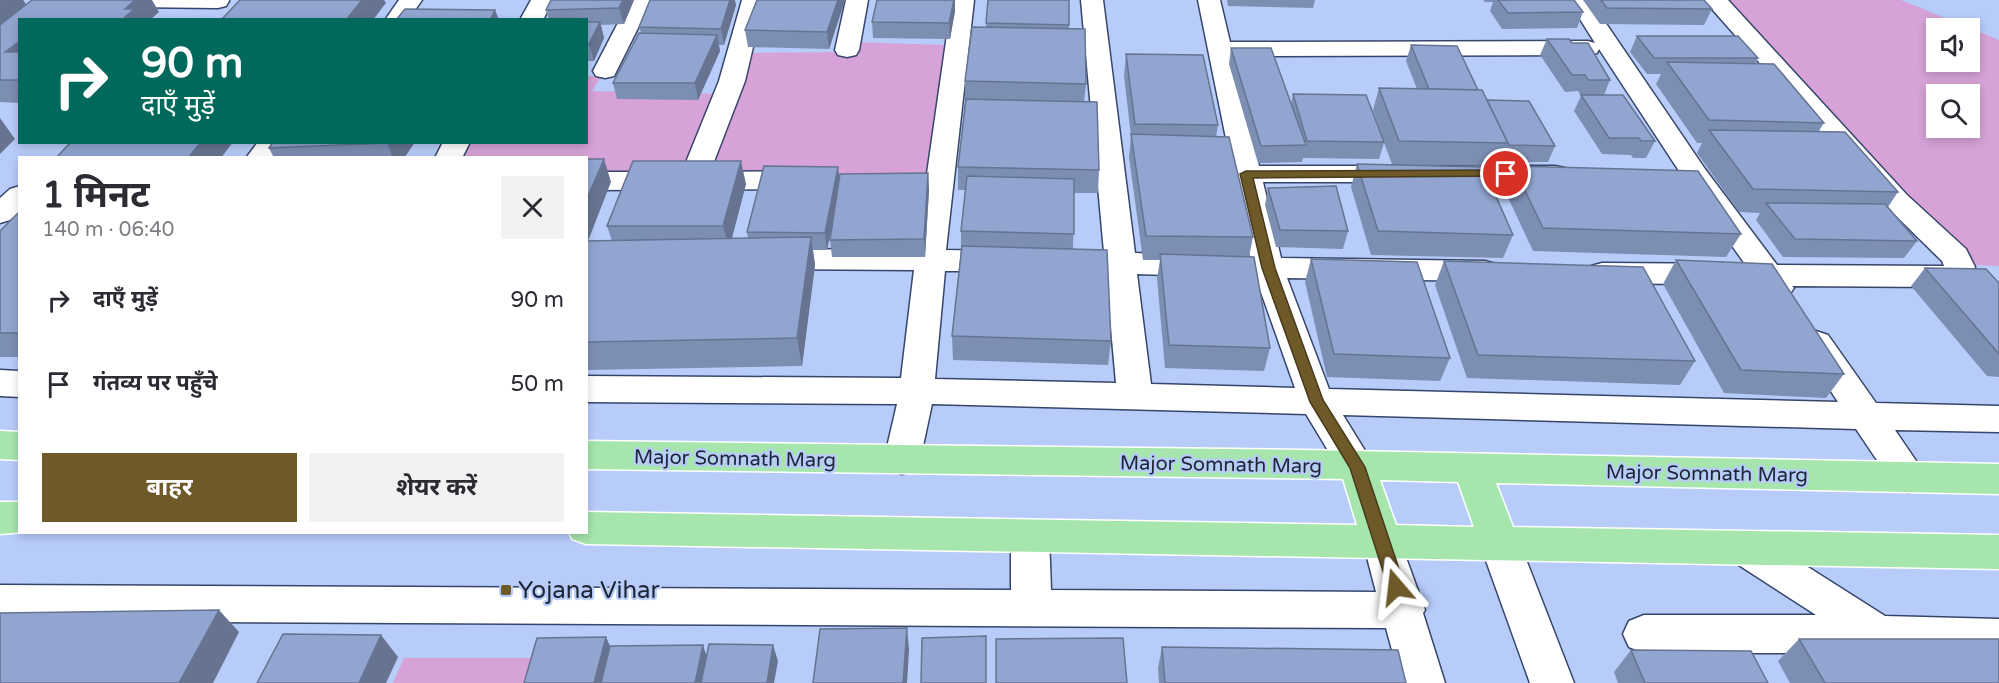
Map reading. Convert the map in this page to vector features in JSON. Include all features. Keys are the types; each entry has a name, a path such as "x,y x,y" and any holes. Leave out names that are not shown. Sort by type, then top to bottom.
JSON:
{"main road":[{"path":"0,446 18,446"},
{"name":"Major Somnath Marg","path":"588,455 1304,464 1357,467 1999,479"},
{"path":"1357,467 1382,542"},
{"path":"1472,469 1500,544"},
{"path":"0,518 18,518"},
{"path":"588,528 1999,552"}],"street":[{"path":"129,0 219,1"},
{"path":"398,18 411,0"},
{"path":"532,18 542,0"},
{"path":"604,71 641,0"},
{"path":"693,180 732,81 753,0"},
{"path":"847,50 857,0"},
{"path":"902,460 917,391 930,261 926,184 963,0"},
{"path":"1092,0 1135,396"},
{"path":"1209,0 1268,268 1317,402 1357,467"},
{"path":"1579,0 1695,174 1867,415 1908,477"},
{"path":"1578,273 1941,277 1957,274 1960,267 1955,256 1897,201 1715,0"},
{"path":"202,18 219,1"},
{"path":"1218,49 1611,48"},
{"path":"261,156 272,144"},
{"path":"1246,174 1577,174"},
{"path":"1659,174 1695,174"},
{"path":"588,181 833,181"},
{"path":"0,214 18,197"},
{"path":"740,259 1120,262 1268,268 1518,272"},
{"path":"0,383 18,384"},
{"path":"588,389 917,391 1999,419"},
{"path":"1030,536 1031,607"},
{"path":"1382,542 1404,610 1423,683"},
{"path":"1500,544 1552,683"},
{"path":"1745,548 1879,634"},
{"path":"0,603 1404,610"},
{"path":"1644,634 1879,634 1999,638"}],"shaded area":[{"path":"1720,0 1901,0 1945,18 1926,18 1926,72 1980,72 1980,32 1999,40 1999,266 1953,264"},
{"path":"851,42 946,45 925,178 588,176 588,156 434,156 441,144 588,144 588,76 602,76 592,91 723,94 743,53 850,52"},
{"path":"404,658 533,658 525,683 393,683"}],"building":[{"path":"32,0 135,0 125,9 134,9 124,18 18,18 18,42 5,52 18,52 18,80 0,80 0,25"},
{"path":"240,0 362,0 348,18 223,18"},
{"path":"551,0 623,0 619,8 546,10"},
{"path":"650,0 730,0 721,29 639,27"},
{"path":"757,0 838,0 827,32 745,30"},
{"path":"877,0 954,0 949,23 872,22"},
{"path":"988,0 1069,0 1069,25 986,23"},
{"path":"1498,0 1574,0 1583,12 1508,13"},
{"path":"1601,0 1704,0 1712,9 1607,8"},
{"path":"405,9 495,10 491,18 398,18"},
{"path":"588,22 600,22 589,44"},
{"path":"972,27 1085,29 1086,84 965,81"},
{"path":"639,33 717,35 695,83 613,83"},
{"path":"1637,36 1738,36 1758,58 1654,58"},
{"path":"1547,39 1569,39 1572,43 1588,43 1610,80 1588,80 1585,75 1572,75"},
{"path":"1411,45 1457,46 1478,90 1429,89"},
{"path":"1231,48 1271,48 1306,145 1261,146"},
{"path":"1126,54 1203,55 1218,125 1135,124"},
{"path":"1667,62 1774,64 1824,123 1709,120"},
{"path":"1379,88 1482,90 1508,143 1399,141"},
{"path":"1293,94 1366,95 1384,142 1307,141"},
{"path":"1581,95 1623,95 1655,141 1641,141 1639,138 1609,138"},
{"path":"966,99 1097,102 1099,170 958,167"},
{"path":"1487,100 1529,101 1555,146 1509,145"},
{"path":"1709,130 1845,132 1898,192 1753,189"},
{"path":"1131,134 1229,137 1253,237 1146,236"},
{"path":"69,144 199,144 190,156 58,156"},
{"path":"272,144 363,144 269,148"},
{"path":"588,159 604,159 588,196"},
{"path":"633,161 741,161 723,226 607,226"},
{"path":"1357,164 1483,167 1513,235 1378,231"},
{"path":"764,166 838,167 825,233 747,232"},
{"path":"1513,166 1698,171 1741,234 1543,228"},
{"path":"928,173 924,239 830,240 840,174"},
{"path":"967,176 1074,179 1074,234 961,231"},
{"path":"1336,186 1348,231 1280,230 1268,188"},
{"path":"1766,203 1885,204 1917,241 1795,239"},
{"path":"18,213 18,333 0,333 0,231"},
{"path":"811,237 797,338 588,342 588,241"},
{"path":"962,246 1107,250 1111,341 952,336"},
{"path":"1160,254 1254,257 1270,348 1169,345"},
{"path":"1311,259 1417,262 1450,358 1334,354"},
{"path":"1676,260 1772,264 1844,374 1741,370"},
{"path":"1444,261 1643,267 1695,361 1478,355"},
{"path":"1925,268 1986,269 1999,283 1999,354"},
{"path":"219,610 179,683 0,683 0,613"},
{"path":"907,628 903,683 813,683 820,629"},
{"path":"283,634 381,635 359,683 257,683"},
{"path":"986,636 986,683 921,683 922,638"},
{"path":"606,637 594,683 524,683 537,638"},
{"path":"1123,638 1127,683 996,683 996,639"},
{"path":"1799,639 1999,639 1999,683 1825,683"},
{"path":"709,644 773,645 767,683 701,683"},
{"path":"703,645 695,683 601,683 610,646"},
{"path":"1162,647 1398,650 1406,683 1165,683"},
{"path":"1631,650 1751,651 1768,683 1645,683"}],"place":[{"name":"Yojana Vihar","path":"506,590"}],"route":[{"path":"1396,587 1357,467 1317,402 1300,357 1268,268 1246,174 1506,174"}]}
